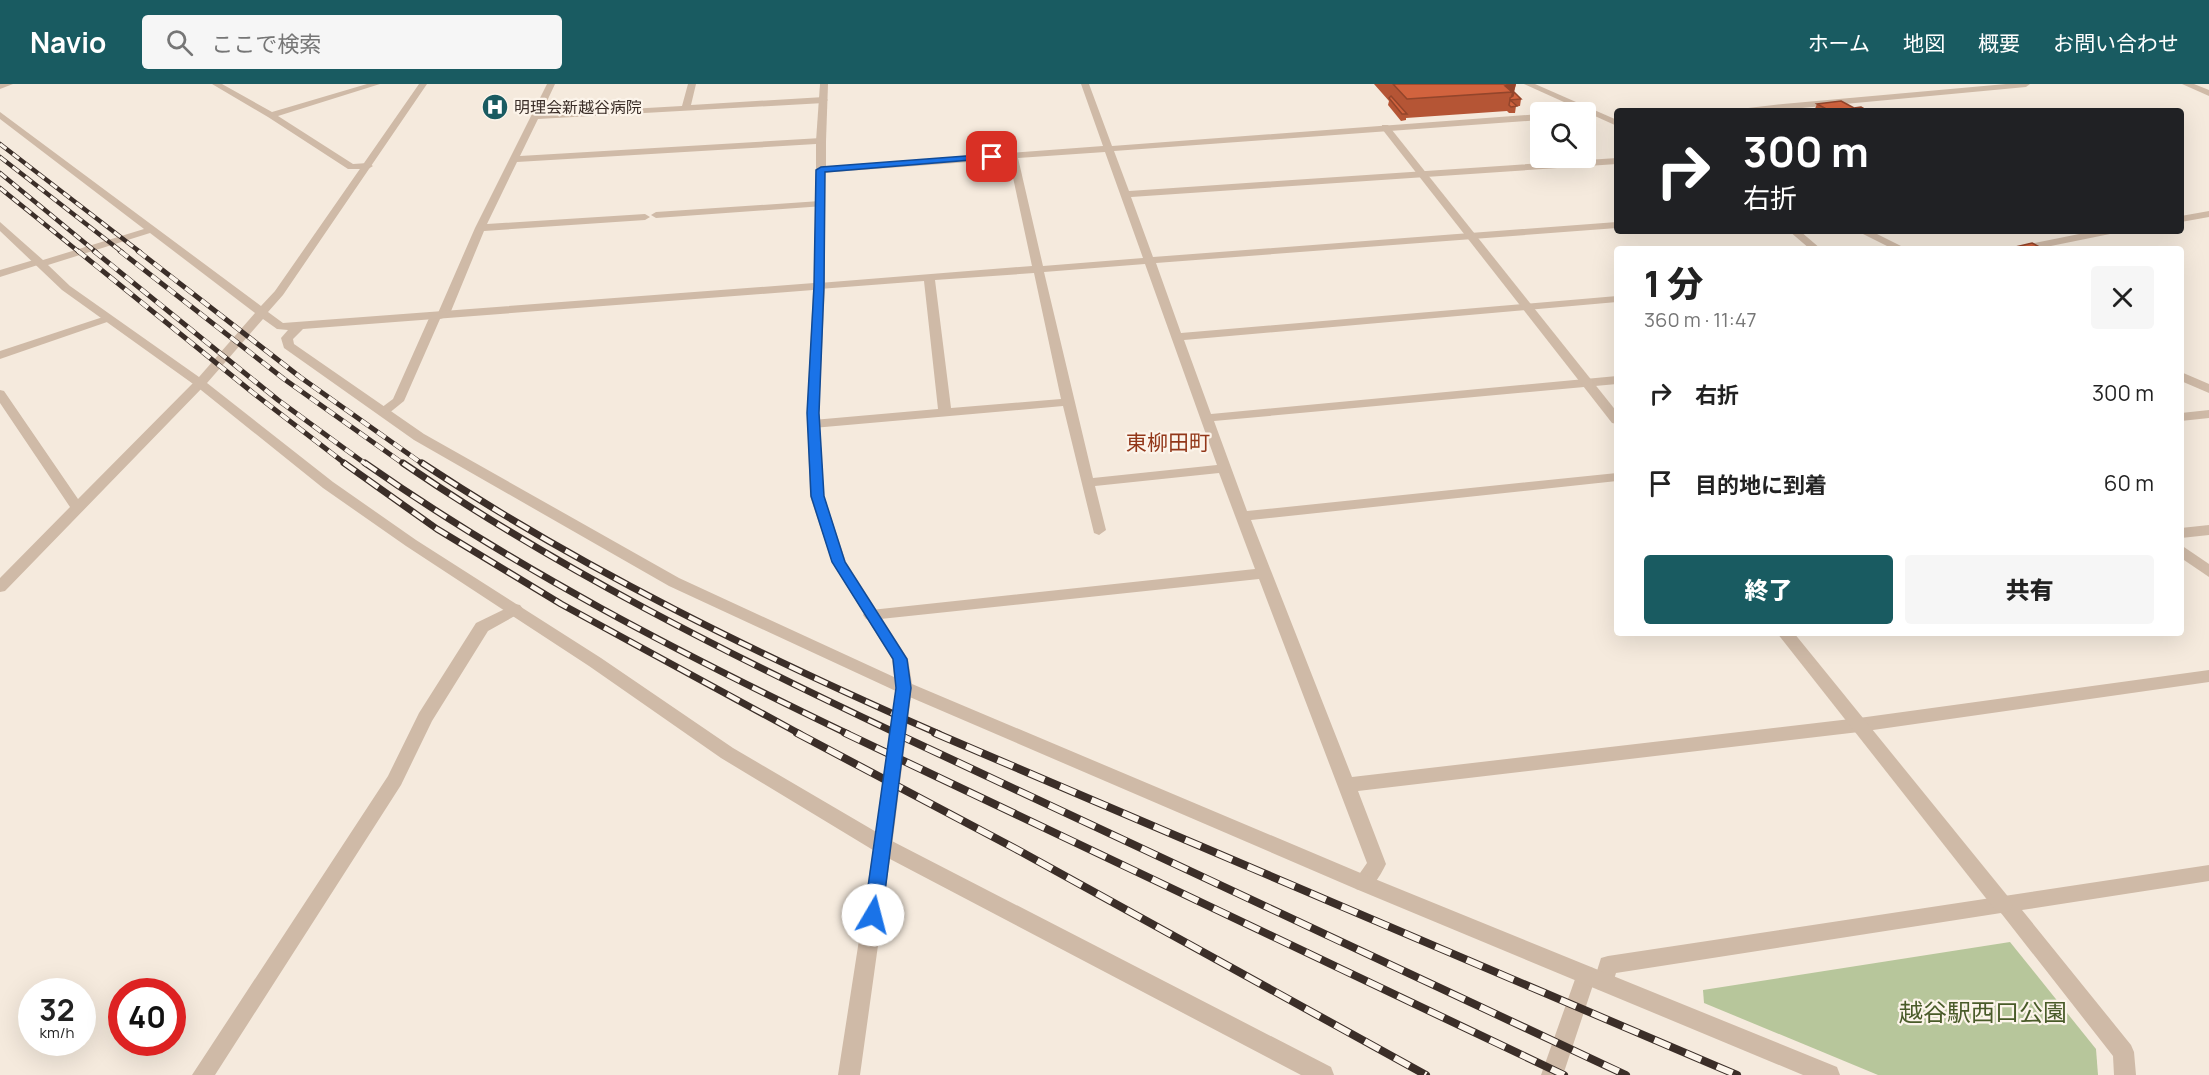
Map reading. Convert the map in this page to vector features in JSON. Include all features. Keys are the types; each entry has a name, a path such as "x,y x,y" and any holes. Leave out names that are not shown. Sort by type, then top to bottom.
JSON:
{"street":[{"path":"0,86 9,84"},
{"path":"216,84 271,115 351,167 368,166"},
{"path":"271,115 376,84"},
{"path":"0,588 200,383 262,313 368,166 423,84"},
{"path":"383,411 398,401 551,84"},
{"path":"686,108 692,84"},
{"path":"824,84 813,424 817,496 838,562 900,659 903,688 883,846 849,1075"},
{"path":"1085,84 1242,516 1377,864 1363,883"},
{"path":"1528,84 1566,102"},
{"path":"1774,108 1844,100 1943,95 2026,84"},
{"path":"2186,84 2209,93"},
{"path":"535,117 824,100"},
{"path":"0,115 281,327 1614,225"},
{"path":"1596,115 1614,122"},
{"path":"821,170 1107,147 1530,118"},
{"path":"1385,127 1614,416"},
{"path":"514,159 822,141"},
{"path":"1013,155 1099,530"},
{"path":"1126,195 1614,161"},
{"path":"480,228 820,204"},
{"path":"2184,218 2209,214"},
{"path":"0,225 66,288 106,319 200,383 328,485 411,543 515,609 727,753 883,846 1323,1075"},
{"path":"0,274 151,230"},
{"path":"1798,234 1812,246"},
{"path":"1869,234 1895,246"},
{"path":"2034,246 2095,234"},
{"path":"929,278 945,413"},
{"path":"1178,337 1614,299"},
{"path":"0,355 106,319"},
{"path":"298,327 287,338 288,345 429,443 674,582 903,688 1363,883 1829,1075"},
{"path":"2184,377 2209,389"},
{"path":"1207,418 1614,380"},
{"path":"3,402 77,507"},
{"path":"813,424 1068,402"},
{"path":"2184,417 2209,414"},
{"path":"1087,483 1225,468"},
{"path":"1242,516 1614,477"},
{"path":"2184,533 2209,530"},
{"path":"2184,552 2209,573"},
{"path":"871,615 1264,573"},
{"path":"203,1075 395,780 425,718 482,627 515,609"},
{"path":"1787,636 2123,1052 2125,1075"},
{"path":"1346,785 1859,725 2209,676"},
{"path":"1552,1075 1595,979 1608,965 2209,873"}],"green space":[{"name":"越谷駅西口公園","path":"2010,942 2096,1049 2098,1075 1878,1075 1704,1003 1703,990"}],"building":[{"path":"1393,84 1513,84 1505,86 1512,92 1407,99"},
{"path":"1514,92 1521,99 1510,100"},
{"path":"1391,96 1407,114 1402,114 1389,98"},
{"path":"1510,100 1517,106 1511,107"},
{"path":"1841,101 1854,108 1824,108 1817,104"},
{"path":"2032,243 2038,246 2020,246"}],"railway":[{"path":"0,144 140,252"},
{"path":"0,157 122,252"},
{"path":"0,173 96,252"},
{"path":"0,188 79,252"},
{"path":"78,251 252,392 347,465"},
{"path":"94,251 278,400 367,465"},
{"path":"120,251 284,379 405,465"},
{"path":"138,251 300,377 424,465"},
{"path":"344,463 437,529 561,604 800,734"},
{"path":"365,463 422,502 540,574 662,641 848,734"},
{"path":"403,463 522,539 645,608 771,673 898,734"},
{"path":"422,463 546,540 674,609 806,674 939,734"},
{"path":"797,733 1016,849 1426,1075"},
{"path":"845,733 1564,1075"},
{"path":"895,733 1626,1075"},
{"path":"935,733 1737,1075"}],"place":[{"name":"明理会新越谷病院","path":"495,107"}],"district":[{"name":"東柳田町","path":"1168,442"}],"route":[{"path":"873,915 903,688 900,659 838,562 817,496 813,413 819,286 821,170 992,157"}]}
